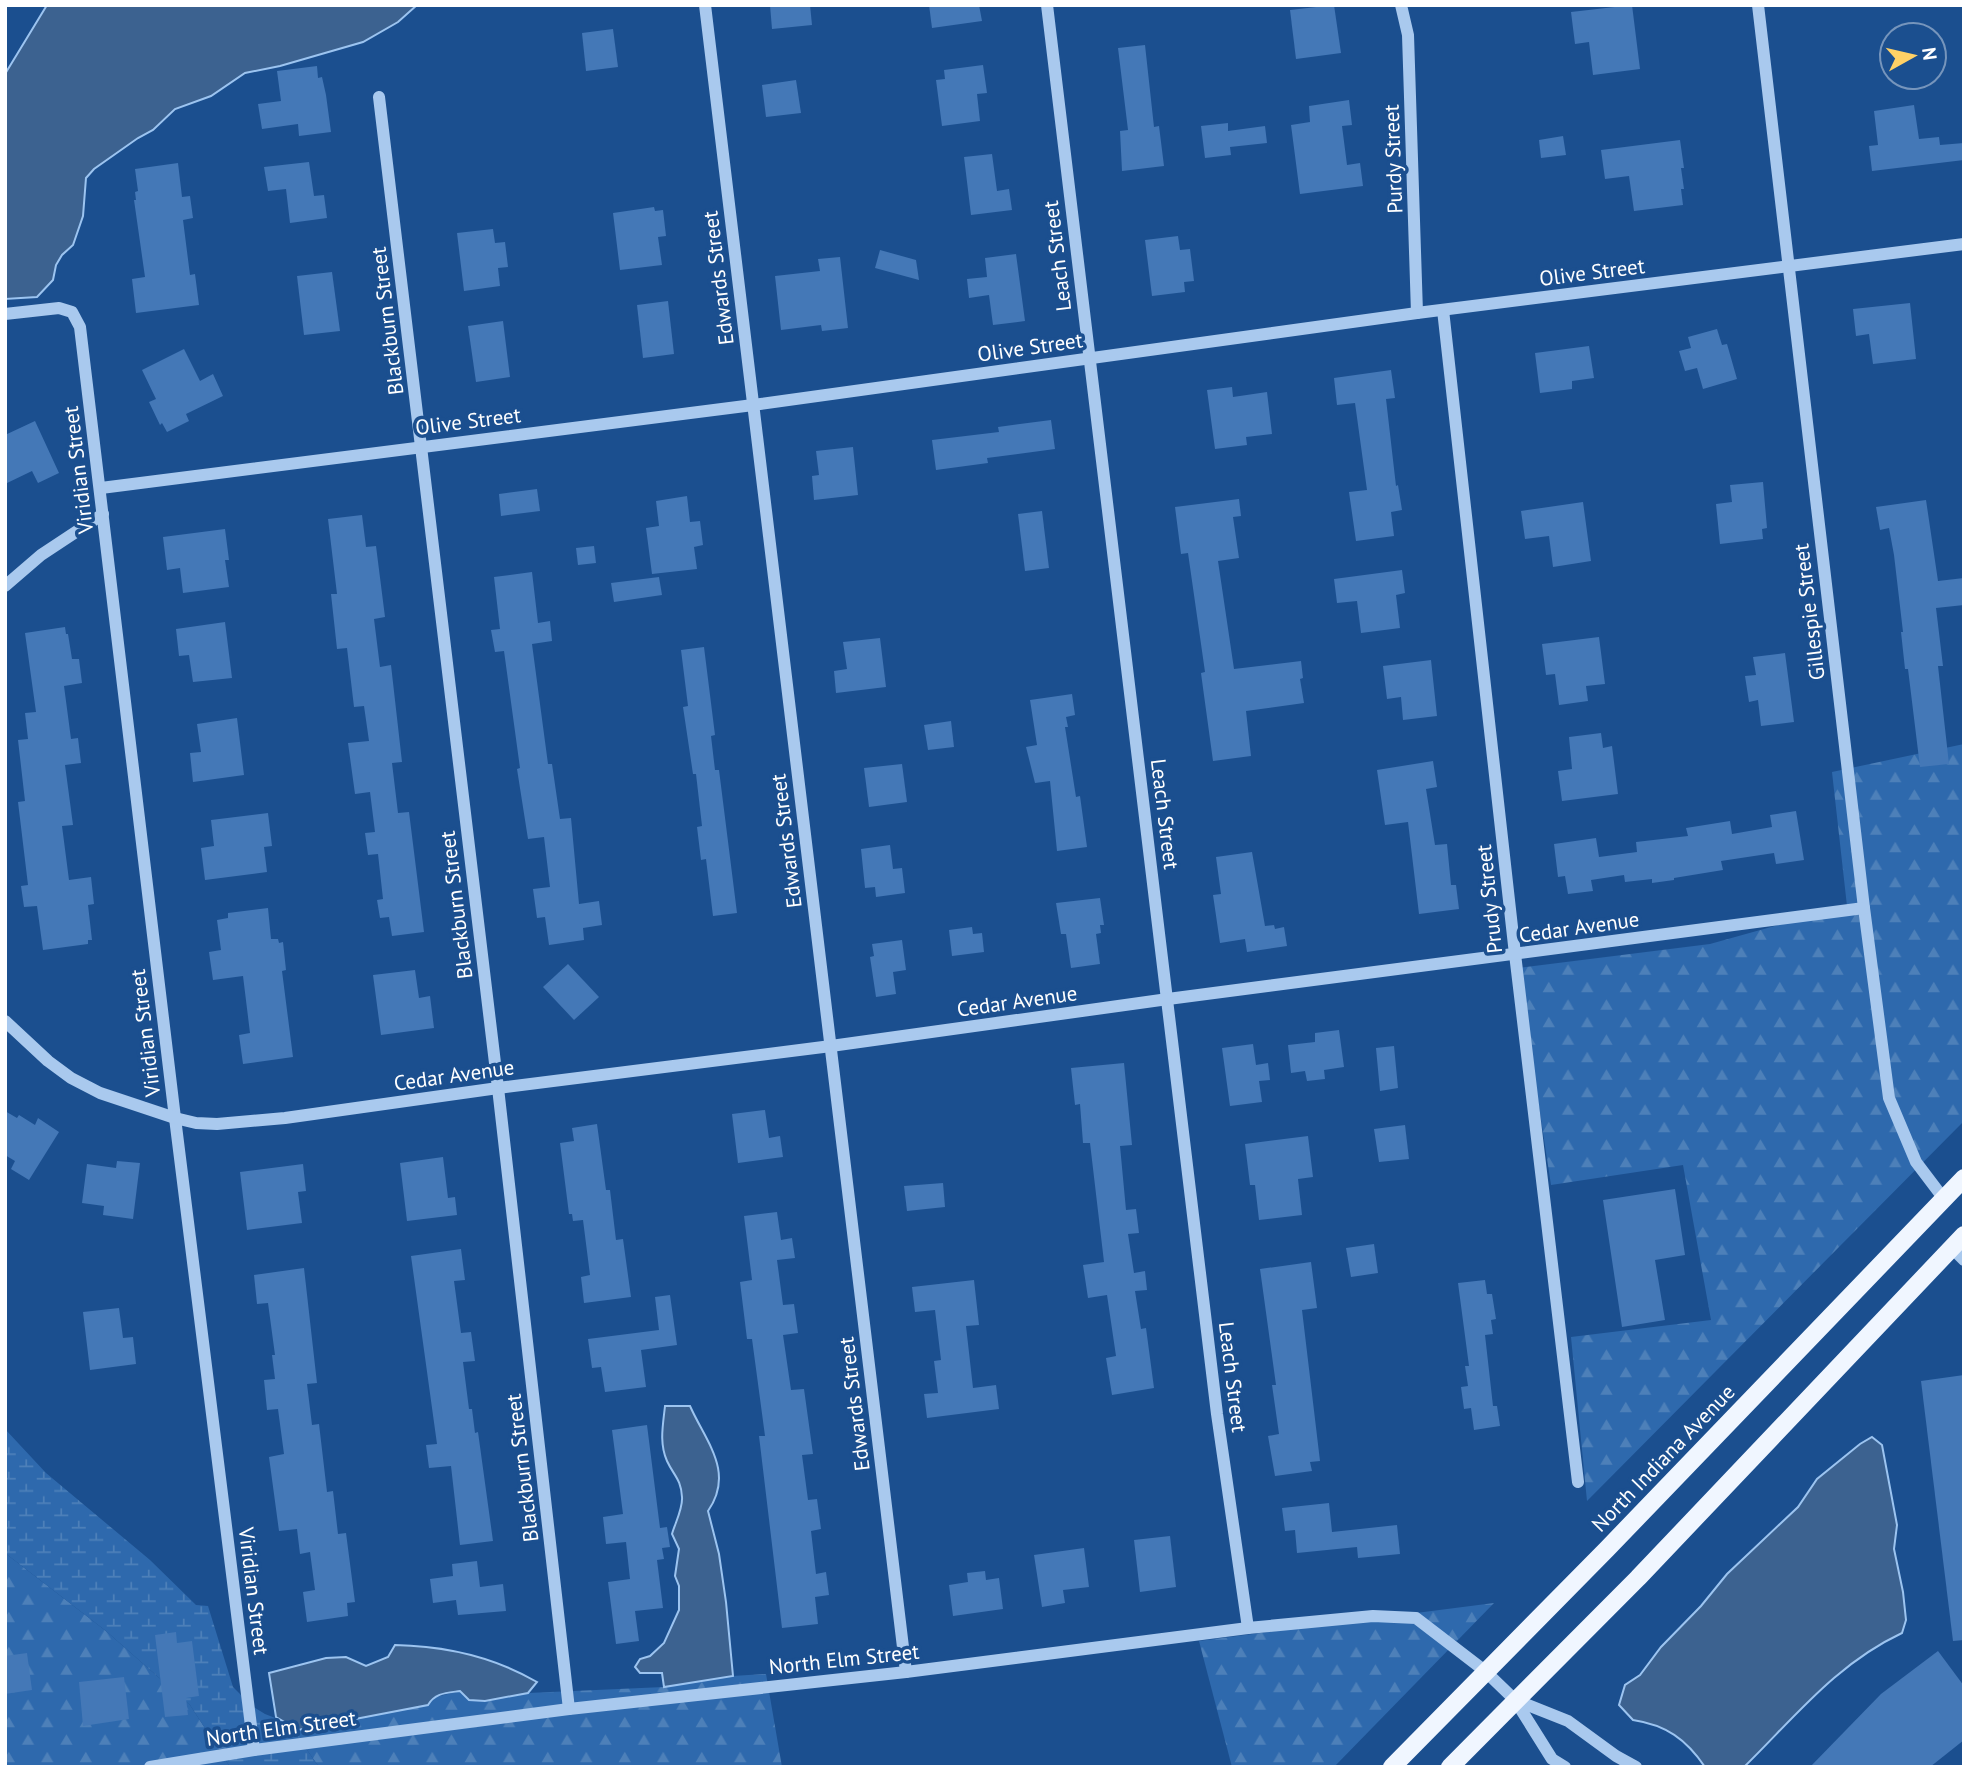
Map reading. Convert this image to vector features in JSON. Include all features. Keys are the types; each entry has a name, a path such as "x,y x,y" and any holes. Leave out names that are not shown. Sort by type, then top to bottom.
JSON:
{"main road":[{"name":"North Indiana Avenue","path":"1392,1767 1607,1549 1964,1178"},
{"path":"1450,1767 1959,1248"}],"street":[{"name":"Edwards Street","path":"705,5 906,1672"},
{"name":"Leach Street","path":"1046,5 1217,1414 1248,1628"},
{"name":"Purdy Street","path":"1401,5 1408,35 1417,313"},
{"name":"Gillespie Street","path":"1758,5 1864,908 1889,1098 1916,1162 1944,1199"},
{"name":"Blackburn Street","path":"379,97 498,1088 569,1709"},
{"name":"Olive Street","path":"101,488 753,405 1417,313 1964,244"},
{"name":"Viridian Street","path":"5,314 59,308 72,312 80,327 174,1118 254,1750"},
{"name":"Prudy Street","path":"1443,310 1515,954 1578,1482"},
{"path":"5,586 41,555 103,514"},
{"name":"Cedar Avenue","path":"5,1021 48,1061 71,1078 100,1093 174,1118 217,1124 285,1118 1864,908"},
{"name":"North Elm Street","path":"150,1767 254,1750 569,1709 906,1672 1248,1628 1373,1616 1416,1618 1485,1671 1515,1700"},
{"path":"1515,1700 1568,1721 1613,1761 1636,1767"},
{"path":"1515,1700 1552,1759 1565,1767"}],"green space":[{"path":"1964,744 1964,1121 1587,1501 1571,1337 1711,1320 1683,1165 1551,1185 1518,968 1710,944 1847,906 1832,772"},
{"path":"5,1429 46,1473 150,1560 196,1605 208,1606 233,1687 252,1706 288,1723 319,1767 230,1767 190,1705 106,1631 5,1553"},
{"path":"5,1553 106,1631 190,1705 230,1767 5,1767"},
{"path":"1494,1603 1334,1767 1232,1767 1199,1641"},
{"path":"766,1674 782,1767 319,1767 288,1723 298,1730 427,1705 432,1698 460,1691 469,1700 485,1701 528,1693 664,1687 733,1676"}],"shaded area":[{"path":"47,5 417,5 398,22 363,42 280,66 245,73 211,96 175,109 153,130 94,169 86,178 83,216 73,245 56,265 53,280 37,297 5,299 5,74"},
{"path":"665,1406 690,1406 715,1457 719,1483 716,1497 708,1511 719,1554 733,1676 664,1687 662,1673 640,1673 635,1667 640,1659 650,1656 664,1643 679,1610 679,1586 675,1576 679,1549 672,1534 682,1497 679,1482 667,1461 663,1447"},
{"path":"1872,1437 1882,1445 1897,1525 1894,1549 1906,1620 1902,1633 1878,1646 1836,1676 1744,1767 1705,1767 1683,1741 1674,1735 1656,1726 1633,1720 1619,1705 1625,1685 1640,1675 1661,1647 1701,1606 1727,1574 1798,1507 1817,1479"},
{"path":"395,1645 469,1654 521,1673 537,1682 528,1693 485,1701 469,1700 460,1691 450,1692 438,1696 428,1705 298,1730 276,1717 269,1673 326,1658 346,1657 366,1666 388,1657"}],"building":[{"path":"770,5 810,5 812,25 772,29"},
{"path":"929,5 979,5 982,21 932,28"},
{"path":"1334,5 1341,53 1296,59 1290,10"},
{"path":"1632,5 1640,69 1593,75 1589,42 1575,44 1571,12"},
{"path":"613,29 618,67 586,71 582,33"},
{"path":"1145,45 1154,127 1159,126 1164,166 1122,171 1120,131 1128,130 1118,48"},
{"path":"983,65 987,93 977,94 980,121 942,126 936,80 945,79 944,70"},
{"path":"317,66 318,78 322,77 326,95 331,132 299,136 298,124 262,129 258,104 281,101 277,71"},
{"path":"796,80 801,113 766,117 762,85"},
{"path":"1349,100 1352,125 1342,126 1347,165 1360,163 1363,186 1300,194 1291,125 1310,122 1309,106"},
{"path":"1914,105 1919,139 1939,137 1940,145 1964,143 1964,160 1872,171 1869,146 1878,145 1874,111"},
{"path":"1228,123 1228,131 1265,126 1267,143 1230,147 1231,155 1205,158 1201,126"},
{"path":"1563,136 1566,155 1541,158 1539,140"},
{"path":"1680,140 1684,168 1681,168 1683,205 1634,211 1629,176 1605,179 1601,150"},
{"path":"992,154 997,191 1009,189 1012,210 971,215 964,157"},
{"path":"309,162 314,196 324,195 327,218 290,223 286,189 268,191 264,167"},
{"path":"178,163 182,197 190,196 193,218 183,220 190,275 195,274 199,305 136,313 132,279 145,277 134,200 135,192 138,191 135,169"},
{"path":"654,207 655,211 663,210 666,236 658,237 662,265 620,270 613,213"},
{"path":"493,229 495,243 505,242 508,267 498,268 500,286 464,291 457,233"},
{"path":"1178,236 1180,250 1190,249 1194,281 1184,282 1185,292 1152,296 1145,240"},
{"path":"880,250 916,260 919,280 875,268"},
{"path":"1016,254 1025,321 993,325 989,295 969,298 967,279 987,277 985,258"},
{"path":"840,257 848,328 822,331 821,325 781,330 775,276 820,271 818,259"},
{"path":"332,272 340,331 304,335 297,276"},
{"path":"668,301 674,354 643,358 637,305"},
{"path":"1910,303 1916,359 1873,364 1869,334 1856,336 1853,309"},
{"path":"503,321 510,377 476,382 468,326"},
{"path":"1717,329 1722,345 1727,344 1737,379 1703,389 1697,368 1685,371 1679,351 1691,348 1688,337"},
{"path":"1589,346 1594,378 1572,381 1572,389 1540,393 1535,353"},
{"path":"184,349 200,381 213,374 223,396 186,414 189,421 167,432 162,423 160,425 149,402 156,399 142,370"},
{"path":"1391,370 1395,398 1386,399 1396,486 1398,485 1402,510 1391,512 1394,536 1356,541 1349,492 1367,490 1355,403 1337,405 1334,378"},
{"path":"1232,387 1233,397 1267,392 1272,434 1246,437 1247,445 1215,449 1207,390"},
{"path":"1051,420 1055,449 987,458 988,463 936,470 932,440 999,432 998,427"},
{"path":"35,421 59,473 38,483 32,471 5,484 5,435"},
{"path":"853,447 858,495 814,500 812,476 819,475 816,451"},
{"path":"1763,482 1767,528 1762,529 1763,539 1720,544 1716,504 1732,502 1730,485"},
{"path":"537,489 540,511 501,516 499,494"},
{"path":"687,496 690,522 700,521 703,545 694,547 697,569 652,574 646,528 659,526 656,501"},
{"path":"1239,499 1241,516 1233,517 1239,558 1218,561 1234,669 1301,661 1303,678 1300,679 1304,703 1246,711 1251,756 1213,761 1201,673 1205,672 1188,553 1181,554 1175,507"},
{"path":"1926,500 1938,581 1964,578 1964,605 1936,608 1943,666 1938,666 1949,764 1920,767 1908,669 1905,669 1894,555 1889,528 1880,530 1876,507"},
{"path":"1583,502 1591,561 1553,567 1549,536 1525,539 1521,511"},
{"path":"1042,511 1049,568 1025,571 1018,514"},
{"path":"362,515 366,547 376,546 385,617 374,619 380,667 391,665 402,762 392,763 398,813 409,812 424,932 392,936 389,917 380,918 377,900 383,899 378,854 368,855 365,833 375,832 370,792 355,794 348,743 369,741 364,706 354,707 347,648 337,649 331,594 337,594 328,519"},
{"path":"225,529 229,560 225,560 229,587 183,593 180,568 167,570 163,537"},
{"path":"594,546 596,563 578,565 576,548"},
{"path":"1402,570 1405,593 1396,595 1400,628 1361,633 1357,601 1337,603 1334,579"},
{"path":"532,572 538,623 550,621 552,641 532,644 548,764 552,764 560,819 571,818 579,904 599,901 602,925 583,928 584,940 549,945 545,917 537,918 533,889 550,887 544,837 528,839 504,651 495,652 491,630 500,629 494,577"},
{"path":"659,577 662,595 614,602 611,583"},
{"path":"225,622 232,678 193,682 189,655 179,656 176,629"},
{"path":"65,627 72,659 79,659 82,683 64,686 71,739 78,738 81,763 65,765 73,825 62,826 69,880 91,877 94,904 88,905 92,940 88,940 88,944 43,950 37,906 24,907 21,886 28,885 18,802 25,801 18,740 28,739 25,713 36,712 25,633"},
{"path":"1599,637 1605,684 1586,686 1588,701 1559,705 1555,674 1546,675 1542,644"},
{"path":"880,638 886,687 836,693 834,671 847,669 843,642"},
{"path":"704,647 715,735 711,736 715,770 719,770 737,913 713,916 706,859 701,860 697,827 702,826 696,774 693,774 683,707 688,706 681,650"},
{"path":"1785,653 1794,722 1761,726 1758,700 1749,702 1745,676 1756,675 1753,657"},
{"path":"1431,660 1437,716 1403,720 1401,697 1387,699 1383,666"},
{"path":"1072,694 1075,715 1066,717 1068,727 1065,727 1076,797 1080,796 1087,847 1057,851 1050,781 1035,783 1026,747 1037,745 1030,700"},
{"path":"237,718 244,775 193,782 190,753 201,752 197,724"},
{"path":"951,721 954,747 928,750 924,725"},
{"path":"1601,733 1603,748 1612,746 1618,794 1562,801 1558,771 1572,769 1569,737"},
{"path":"1433,761 1437,787 1426,789 1435,845 1447,844 1451,885 1456,885 1459,909 1419,914 1408,822 1385,825 1377,770"},
{"path":"902,764 907,802 869,807 864,768"},
{"path":"1796,811 1804,860 1776,864 1774,853 1721,861 1723,870 1674,880 1652,883 1652,879 1625,882 1624,875 1591,880 1593,891 1568,894 1565,876 1558,877 1554,844 1596,838 1599,857 1637,852 1636,842 1688,836 1686,828 1730,821 1732,834 1772,827 1770,815"},
{"path":"268,813 272,846 264,847 267,872 205,880 201,848 214,846 211,820"},
{"path":"890,845 893,869 902,868 905,893 876,897 875,887 865,888 861,849"},
{"path":"1252,852 1265,926 1274,925 1275,929 1284,927 1287,946 1247,952 1245,939 1220,943 1213,895 1221,894 1216,857"},
{"path":"1100,898 1104,925 1100,925 1101,933 1096,934 1100,964 1071,968 1066,934 1061,934 1056,903"},
{"path":"268,908 271,939 283,942 286,970 282,971 293,1057 243,1064 239,1035 250,1033 243,976 213,980 209,952 221,950 217,920 228,918 228,913"},
{"path":"972,927 973,934 982,933 984,952 952,956 949,930"},
{"path":"902,940 906,970 893,972 896,994 876,997 870,957 874,956 872,944"},
{"path":"568,964 599,997 574,1020 543,987"},
{"path":"415,970 419,998 430,996 434,1028 381,1035 373,975"},
{"path":"1339,1030 1344,1067 1324,1070 1325,1079 1307,1081 1305,1071 1291,1073 1288,1045 1315,1042 1315,1033"},
{"path":"1253,1044 1256,1065 1268,1063 1270,1080 1259,1081 1262,1102 1230,1106 1222,1048"},
{"path":"1394,1046 1398,1088 1380,1091 1376,1048"},
{"path":"1124,1063 1132,1145 1120,1146 1126,1210 1136,1209 1139,1233 1128,1234 1134,1273 1145,1271 1147,1290 1135,1291 1141,1329 1146,1328 1154,1388 1112,1395 1106,1358 1116,1356 1107,1295 1088,1298 1083,1265 1104,1262 1090,1143 1083,1143 1080,1104 1075,1105 1071,1068"},
{"path":"765,1110 769,1138 780,1136 783,1157 738,1163 732,1114"},
{"path":"5,1111 17,1118 19,1115 35,1125 38,1118 59,1132 29,1180 11,1169 15,1161 5,1155"},
{"path":"597,1124 606,1190 610,1190 616,1240 623,1239 631,1297 584,1303 581,1277 590,1275 583,1220 573,1221 572,1214 569,1214 560,1143 574,1141 572,1128"},
{"path":"1405,1125 1409,1159 1379,1162 1374,1129"},
{"path":"1308,1136 1313,1177 1298,1179 1302,1215 1259,1220 1255,1185 1250,1185 1245,1144"},
{"path":"443,1157 448,1198 455,1197 457,1215 407,1221 400,1163"},
{"path":"117,1161 140,1163 133,1219 103,1215 104,1206 82,1203 87,1164 116,1168"},
{"path":"303,1164 306,1191 298,1192 302,1223 247,1230 240,1172"},
{"path":"943,1183 945,1207 907,1211 904,1186"},
{"path":"1675,1189 1685,1255 1655,1260 1665,1320 1622,1327 1603,1200"},
{"path":"777,1212 781,1240 792,1238 795,1258 777,1260 783,1305 794,1304 798,1333 783,1335 791,1390 804,1389 813,1454 802,1455 808,1500 817,1499 821,1529 811,1531 816,1574 826,1572 829,1595 815,1597 818,1624 782,1628 759,1436 765,1436 752,1339 747,1339 740,1282 752,1280 744,1216"},
{"path":"1374,1244 1378,1273 1351,1277 1346,1248"},
{"path":"461,1249 465,1280 454,1281 461,1333 471,1332 475,1361 463,1362 469,1409 472,1409 475,1433 478,1432 493,1541 460,1545 451,1466 429,1468 426,1445 437,1444 411,1256"},
{"path":"1311,1262 1317,1308 1302,1310 1320,1461 1310,1462 1312,1471 1275,1476 1268,1436 1279,1434 1272,1385 1276,1385 1260,1269"},
{"path":"304,1268 317,1383 307,1384 312,1425 319,1424 327,1492 333,1491 338,1534 346,1533 355,1602 347,1603 348,1616 307,1622 303,1592 315,1590 310,1552 300,1554 297,1529 279,1531 269,1457 284,1454 278,1409 267,1410 264,1380 275,1379 272,1355 275,1355 268,1303 257,1304 254,1275"},
{"path":"974,1280 979,1325 966,1326 973,1388 996,1385 999,1409 927,1418 924,1394 938,1393 934,1361 941,1360 935,1310 915,1312 912,1287"},
{"path":"1485,1280 1487,1294 1492,1294 1496,1319 1491,1320 1493,1334 1485,1335 1493,1406 1497,1406 1500,1426 1474,1430 1471,1408 1464,1409 1461,1387 1468,1386 1465,1366 1469,1366 1458,1283"},
{"path":"670,1295 677,1345 641,1350 646,1387 605,1392 601,1367 592,1368 588,1339 659,1330 655,1297"},
{"path":"119,1308 123,1338 133,1337 136,1364 90,1370 83,1312"},
{"path":"1964,1375 1964,1640 1953,1641 1921,1381"},
{"path":"647,1425 660,1528 667,1527 670,1547 662,1548 664,1559 657,1560 663,1608 635,1611 639,1641 616,1644 608,1582 630,1579 626,1542 606,1544 603,1517 623,1514 612,1430"},
{"path":"1329,1503 1332,1532 1397,1525 1400,1554 1358,1558 1357,1547 1297,1553 1295,1530 1285,1531 1282,1508"},
{"path":"1170,1536 1176,1587 1140,1592 1134,1540"},
{"path":"1084,1548 1089,1587 1063,1590 1065,1603 1042,1607 1034,1555"},
{"path":"477,1561 480,1587 503,1584 506,1611 458,1615 456,1600 433,1603 430,1579 453,1576 452,1564"},
{"path":"985,1571 986,1580 999,1578 1003,1609 953,1616 949,1585 968,1582 967,1573"},
{"path":"176,1632 177,1643 192,1641 199,1696 186,1698 188,1715 165,1717 155,1635"},
{"path":"1938,1651 1964,1686 1964,1740 1930,1767 1810,1767 1881,1694"},
{"path":"27,1653 32,1690 5,1694 5,1656"},
{"path":"124,1677 129,1719 83,1726 79,1682"}]}
